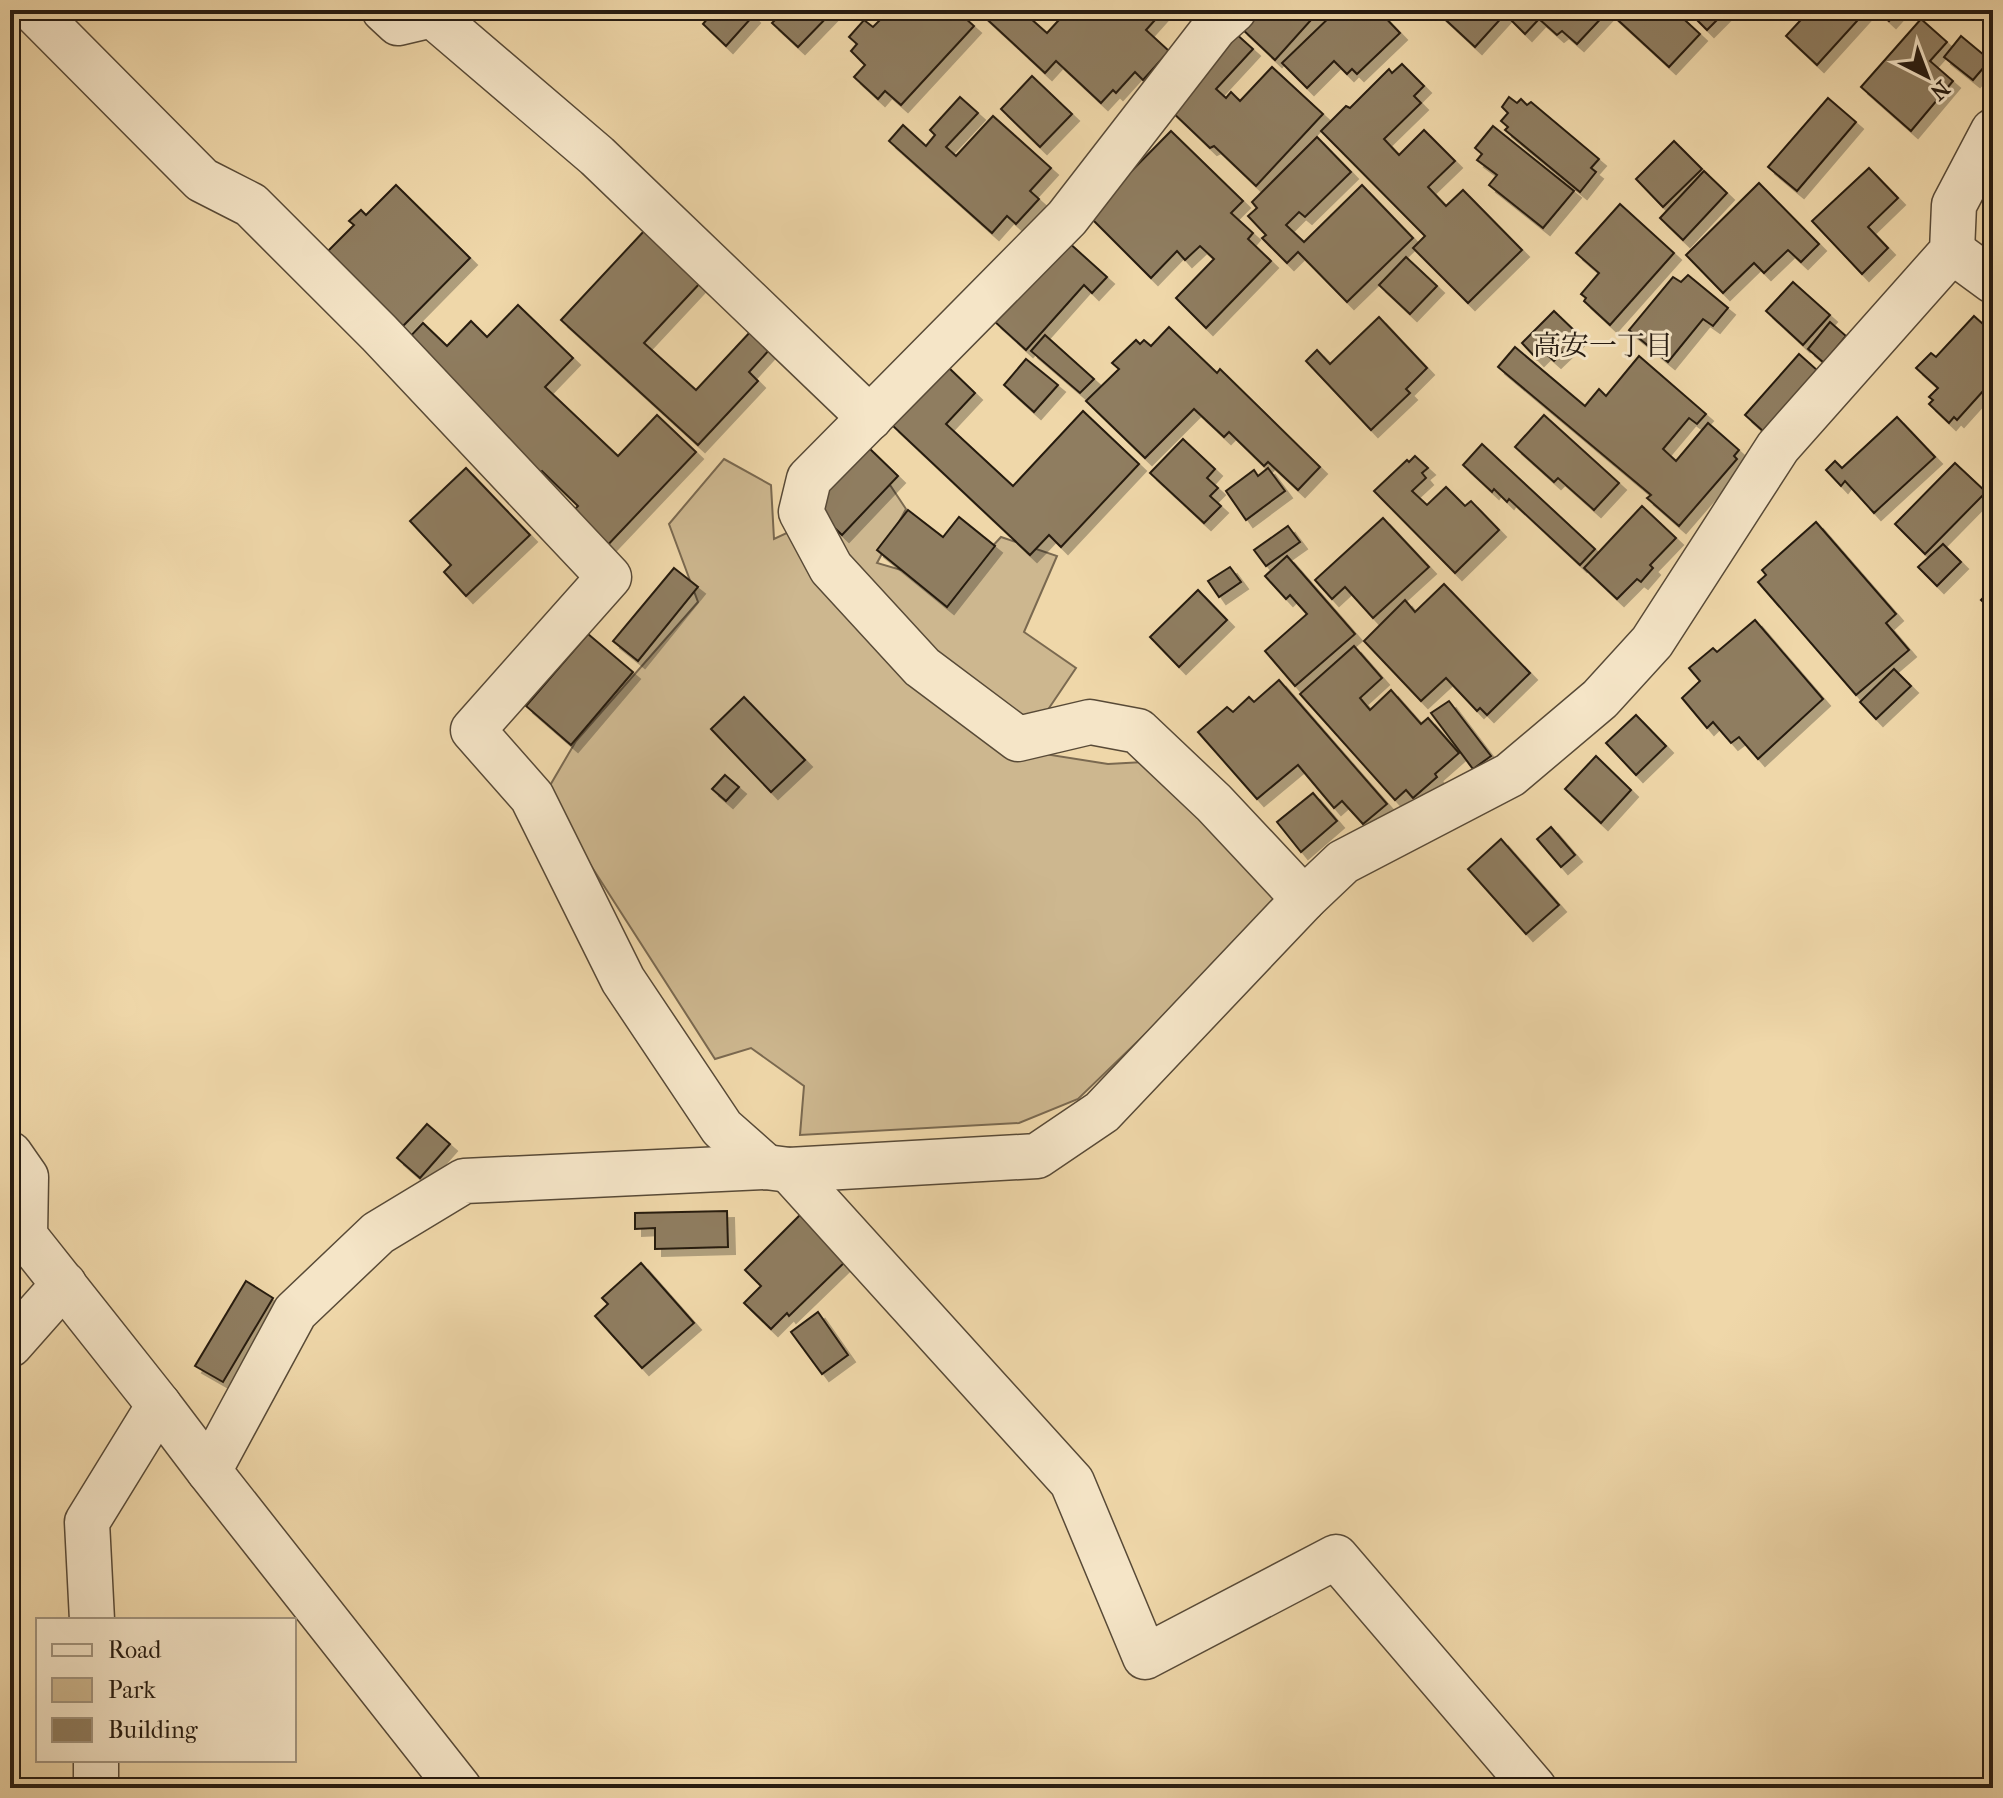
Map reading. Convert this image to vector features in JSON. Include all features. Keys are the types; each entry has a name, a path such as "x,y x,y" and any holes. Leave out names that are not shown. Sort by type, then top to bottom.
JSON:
{"street":[{"path":"33,10 202,180 251,205 379,333 609,577 473,730 532,797 623,980 722,1128 778,1169 1072,1482 1145,1657 1336,1557 1534,1788"},
{"path":"384,10 398,23 435,13 597,156 870,418"},
{"path":"1234,10 1215,27 1067,218 809,479 801,512 831,568 922,667 1018,739 1090,722 1138,731 1214,803 1304,899"},
{"path":"209,1471 295,1312 378,1233 464,1181 1037,1156 1102,1112 1343,862 1510,775 1600,699 1652,642 1778,447 1952,251 1954,205 1993,131"},
{"path":"1952,251 1993,281"},
{"path":"10,1154 26,1177 25,1236 459,1788"},
{"path":"10,1345 64,1284"},
{"path":"92,1618 87,1522 159,1405"},
{"path":"96,1762 96,1788"}],"green space":[{"path":"724,459 771,485 774,539 890,485 906,509 877,563 956,586 1001,537 1057,556 1024,632 1076,668 1041,720 1038,753 1108,764 1144,762 1231,827 1280,904 1078,1099 1019,1123 800,1135 804,1086 751,1048 715,1059 545,794 576,741 698,602 669,524"}],"building":[{"path":"709,10 747,10 753,16 726,46 703,24 712,13"},
{"path":"785,10 834,10 798,47 772,23"},
{"path":"890,10 956,10 974,26 901,105 885,91 878,99 854,77 865,65 851,51 857,44 849,37 864,20 873,27"},
{"path":"977,10 1021,10 1047,33 1068,10 1164,10 1146,30 1169,51 1143,80 1135,72 1116,93 1113,90 1101,103 1056,61 1045,73"},
{"path":"1258,10 1320,10 1275,60 1241,28"},
{"path":"1337,10 1378,10 1400,33 1357,74 1352,69 1347,74 1334,61 1307,88 1282,63"},
{"path":"1435,10 1541,10 1547,16 1553,10 1674,10 1700,34 1669,67 1608,11 1577,44 1562,31 1557,35 1539,19 1525,34 1505,14 1475,47"},
{"path":"1687,10 1727,10 1707,30"},
{"path":"1810,10 1867,10 1817,65 1786,36"},
{"path":"1877,10 1899,10 1889,21"},
{"path":"1921,19 1947,42 1930,61 1953,81 1911,131 1861,87"},
{"path":"1234,32 1253,49 1216,89 1226,98 1231,92 1240,101 1272,67 1323,114 1256,186 1168,108"},
{"path":"1961,36 1990,60 1973,80 1944,57"},
{"path":"1402,64 1424,86 1414,96 1421,103 1384,139 1399,155 1424,130 1455,161 1428,187 1446,206 1463,190 1522,250 1468,303 1413,248 1425,236 1321,131 1346,106 1350,108 1389,69 1392,73"},
{"path":"1032,76 1072,114 1040,147 1001,109"},
{"path":"960,97 978,113 946,147 956,156 993,116 1051,168 1030,191 1039,199 1016,224 1007,216 992,233 889,141 903,125 926,146 935,135 930,130"},
{"path":"1509,97 1517,103 1521,99 1527,105 1531,102 1599,159 1591,168 1596,172 1580,192 1505,130 1508,127 1501,121 1508,113 1502,107"},
{"path":"1828,98 1856,122 1797,191 1768,167"},
{"path":"1493,126 1574,191 1543,228 1489,185 1497,175 1477,160 1482,154 1475,148"},
{"path":"1171,131 1243,201 1231,213 1253,233 1248,239 1271,261 1206,328 1176,298 1214,259 1200,246 1185,260 1177,251 1151,278 1088,215"},
{"path":"1317,137 1351,172 1305,217 1299,212 1286,225 1304,242 1362,185 1413,238 1347,302 1298,252 1287,263 1262,238 1266,235 1248,216 1257,208 1252,202"},
{"path":"1674,141 1702,169 1663,207 1636,179"},
{"path":"1869,168 1898,198 1868,227 1888,248 1862,274 1812,221"},
{"path":"1704,171 1727,193 1683,240 1660,218"},
{"path":"1759,183 1819,244 1801,262 1788,250 1764,273 1754,263 1723,293 1686,255"},
{"path":"396,185 470,258 403,326 328,251 354,225 349,221 361,210 366,215"},
{"path":"1620,204 1674,253 1610,325 1584,301 1586,298 1581,294 1599,273 1576,253"},
{"path":"645,230 702,281 644,343 696,390 752,330 771,348 749,372 758,381 698,445 561,320"},
{"path":"1067,241 1107,277 1092,293 1084,285 1026,350 994,321"},
{"path":"1406,257 1437,286 1410,314 1379,285"},
{"path":"1688,275 1728,308 1713,326 1703,319 1668,362 1629,330 1673,277 1681,282"},
{"path":"1793,282 1830,315 1803,345 1766,311"},
{"path":"518,305 573,358 545,387 618,456 657,415 696,452 603,550 568,516 578,506 542,471 537,475 402,345 423,323 447,346 471,321 487,337"},
{"path":"1554,311 1580,336 1554,361 1544,352 1537,359 1522,343"},
{"path":"1974,316 1993,333 1993,380 1957,420 1954,417 1949,423 1929,404 1933,400 1929,397 1938,388 1916,368 1931,353 1936,357"},
{"path":"1379,317 1427,368 1406,389 1410,393 1371,430 1306,361 1317,350 1330,364"},
{"path":"1830,322 1846,336 1824,363 1808,349"},
{"path":"1169,327 1217,373 1220,369 1320,467 1298,490 1268,462 1264,466 1229,432 1224,437 1194,409 1145,458 1086,401 1119,369 1112,363 1136,340 1140,344 1144,340 1151,346"},
{"path":"1045,335 1094,379 1080,393 1031,351"},
{"path":"1515,347 1585,406 1599,389 1606,396 1639,356 1706,414 1697,424 1689,418 1663,449 1676,461 1708,423 1739,450 1734,456 1737,459 1679,526 1647,498 1651,495 1498,367"},
{"path":"1799,354 1818,371 1764,432 1745,415"},
{"path":"1026,359 1058,385 1034,412 1004,385"},
{"path":"947,366 975,393 946,424 1013,486 1083,411 1139,464 1061,547 1049,535 1030,555 892,425"},
{"path":"1544,415 1619,483 1594,510 1558,478 1554,482 1515,447"},
{"path":"1897,417 1935,457 1874,513 1845,481 1841,486 1826,470 1835,461 1842,468"},
{"path":"1183,439 1215,469 1207,478 1218,488 1210,496 1221,506 1204,523 1150,473"},
{"path":"1482,444 1595,549 1580,565 1509,499 1507,502 1494,489 1492,492 1463,465"},
{"path":"868,447 898,476 842,535 811,505"},
{"path":"1415,456 1428,468 1422,473 1426,478 1412,491 1427,505 1446,487 1465,506 1471,501 1499,530 1455,573 1374,491"},
{"path":"1955,463 1986,492 1925,554 1895,524"},
{"path":"466,468 530,535 466,596 444,572 451,565 410,521"},
{"path":"1268,468 1285,491 1246,520 1226,491 1254,470 1258,476"},
{"path":"1642,506 1676,538 1650,565 1653,568 1641,582 1637,579 1617,599 1584,568"},
{"path":"908,510 943,537 959,517 995,546 947,607 877,550"},
{"path":"1383,518 1429,567 1373,618 1345,587 1332,599 1315,580"},
{"path":"1816,522 1896,614 1886,623 1909,650 1856,695 1758,582 1766,575 1762,570"},
{"path":"1288,526 1300,542 1266,566 1254,550"},
{"path":"1943,544 1961,562 1937,586 1918,567"},
{"path":"1287,556 1355,634 1295,686 1265,651 1307,614 1290,595 1286,599 1265,576"},
{"path":"1230,567 1241,582 1219,597 1208,581"},
{"path":"674,568 698,587 638,661 613,641"},
{"path":"1444,584 1530,673 1487,715 1480,708 1477,711 1446,678 1421,701 1364,641 1405,600 1415,612"},
{"path":"1993,588 1993,611 1981,600"},
{"path":"1198,590 1227,620 1179,667 1150,637"},
{"path":"1755,620 1823,699 1758,759 1739,737 1731,743 1713,722 1707,728 1682,698 1700,681 1689,668 1713,648 1717,652"},
{"path":"588,634 633,672 571,745 526,706"},
{"path":"1354,646 1382,678 1360,698 1370,710 1391,690 1421,724 1428,718 1459,753 1413,798 1406,790 1395,800 1300,694"},
{"path":"1894,669 1911,686 1876,719 1860,702"},
{"path":"1279,680 1387,804 1363,824 1342,801 1334,808 1298,765 1257,799 1198,732 1227,707 1233,712 1249,697 1254,702"},
{"path":"744,697 805,760 771,792 711,729"},
{"path":"1449,701 1491,756 1473,769 1431,713"},
{"path":"1636,715 1666,746 1636,775 1606,743"},
{"path":"1596,756 1631,790 1601,823 1565,789"},
{"path":"725,775 739,787 726,801 712,789"},
{"path":"1313,793 1337,821 1301,852 1277,822"},
{"path":"1551,827 1575,855 1561,867 1537,839"},
{"path":"1501,839 1559,905 1526,934 1468,869"},
{"path":"427,1124 450,1144 420,1178 397,1158"},
{"path":"727,1211 728,1247 655,1249 655,1228 635,1229 635,1213"},
{"path":"802,1213 848,1259 789,1316 787,1313 771,1329 744,1303 761,1286 745,1270"},
{"path":"641,1263 694,1323 642,1368 595,1316 608,1304 602,1298"},
{"path":"246,1281 273,1298 223,1382 195,1366"},
{"path":"818,1312 848,1355 822,1374 791,1332"}],"district":[{"name":"高安一丁目","path":"1603,345"}]}
